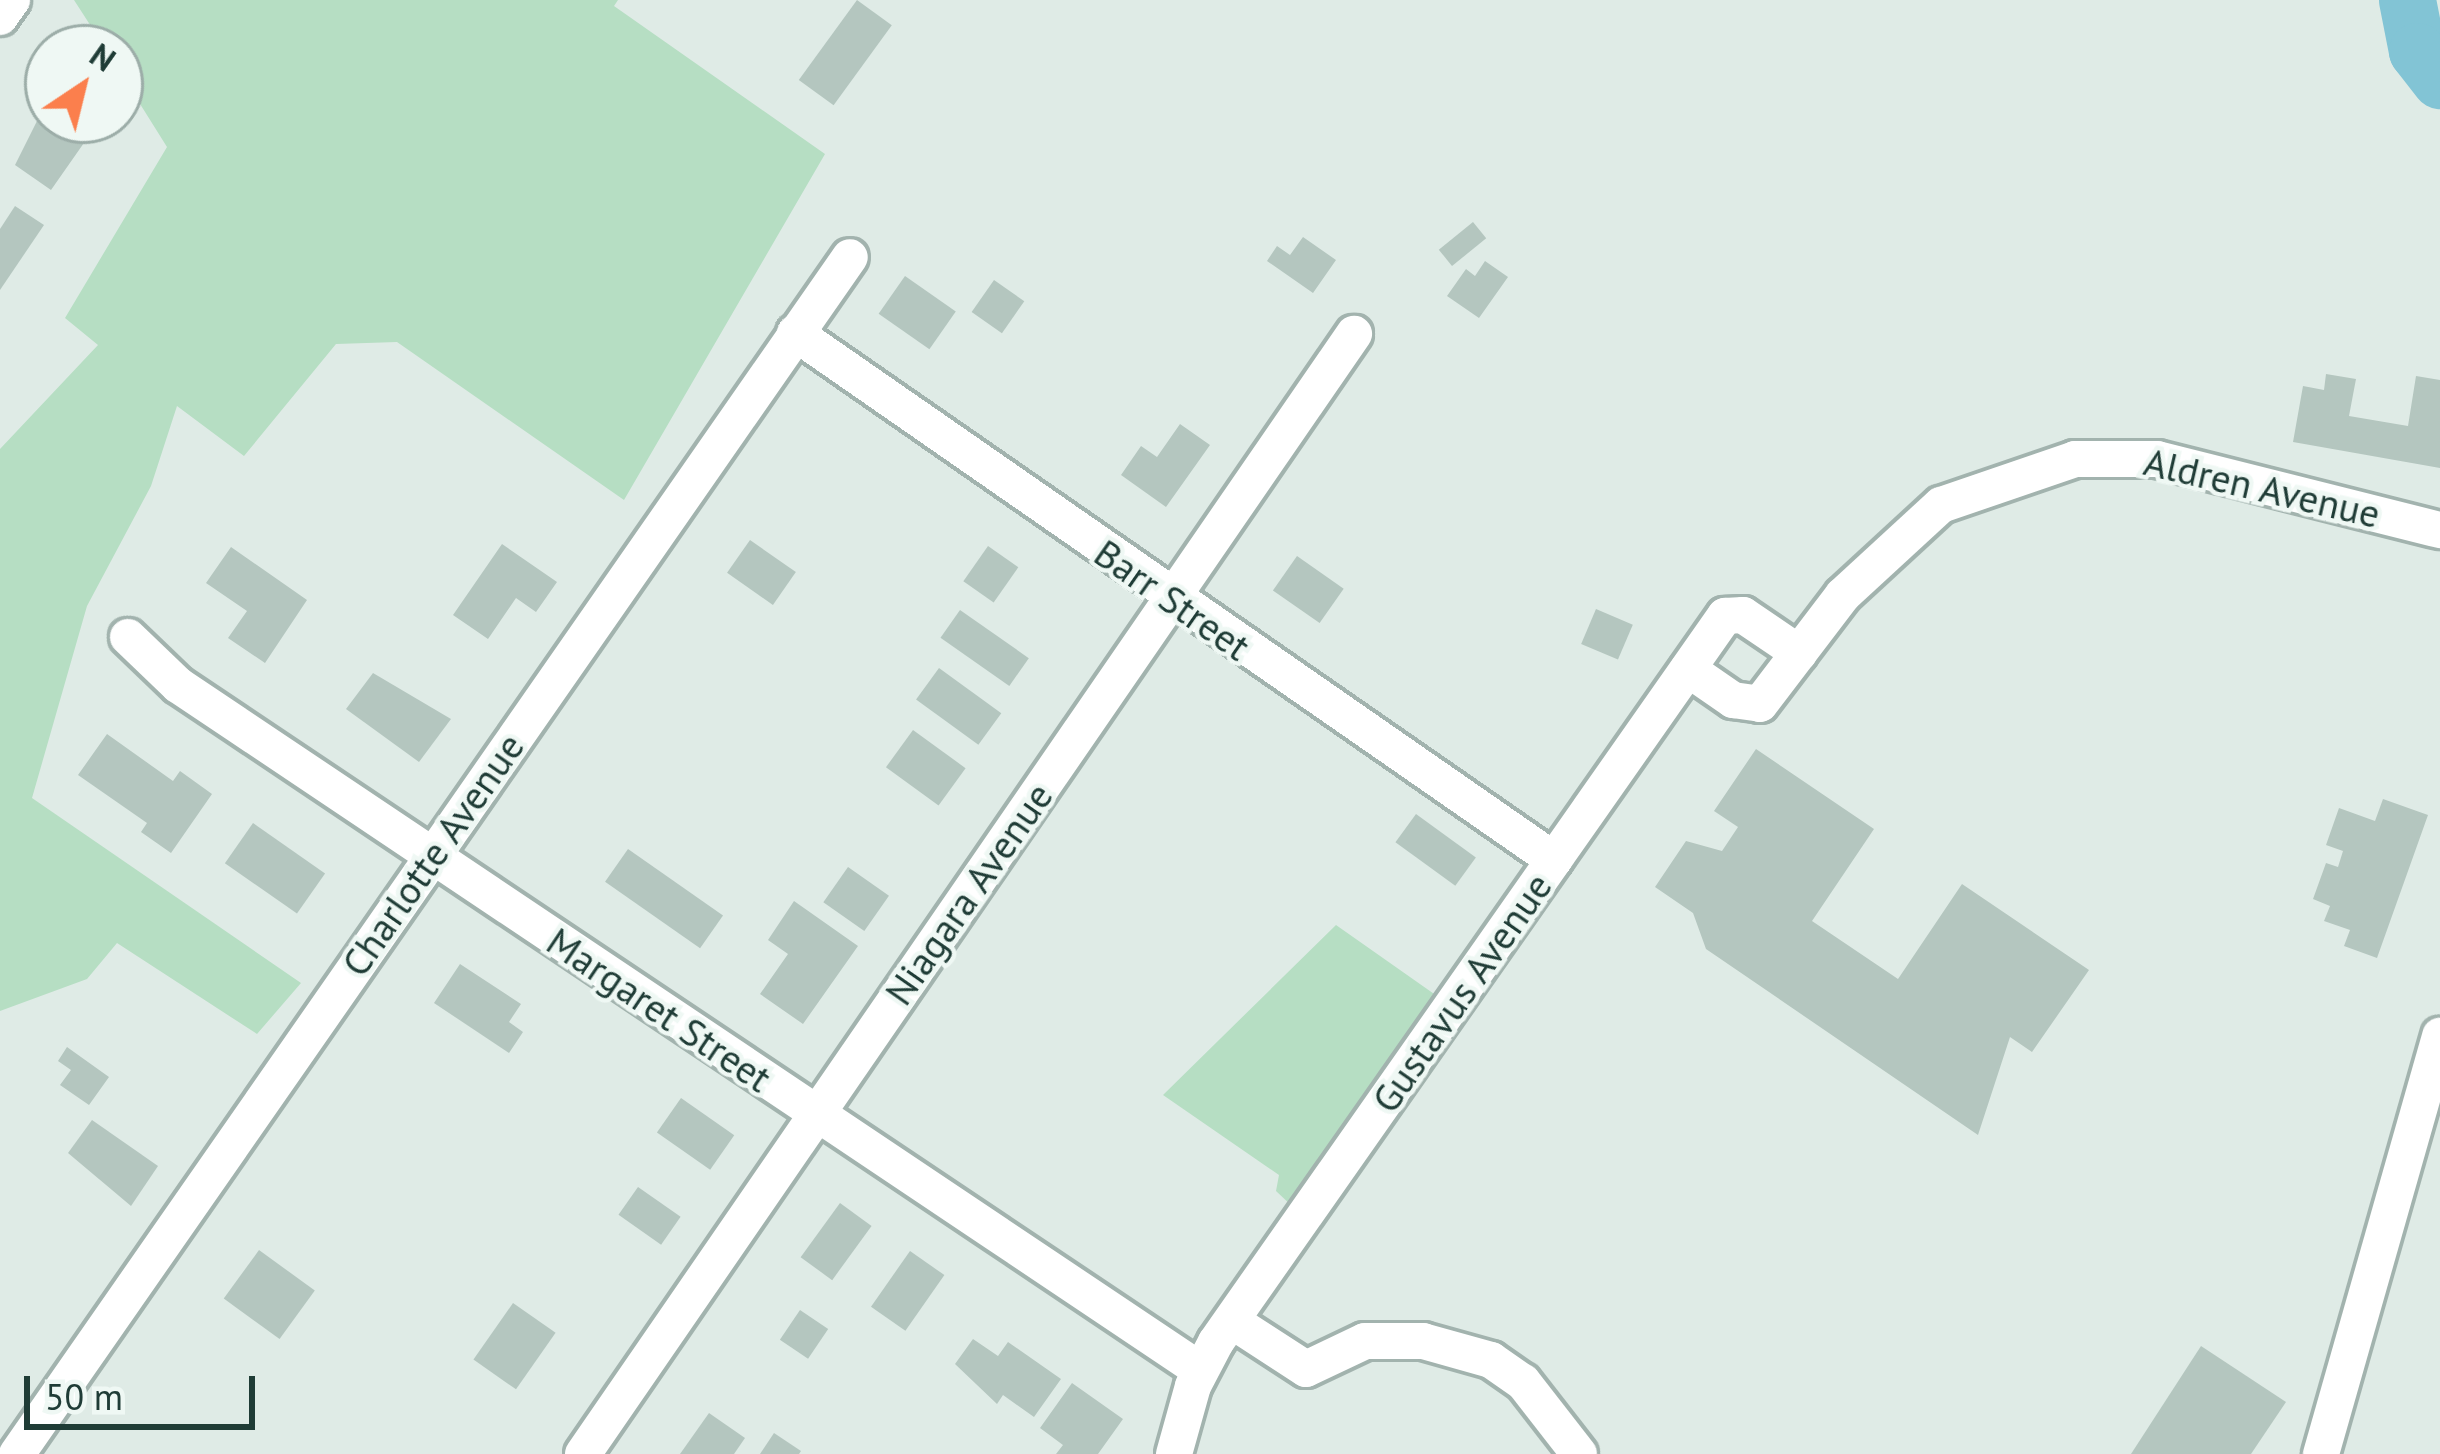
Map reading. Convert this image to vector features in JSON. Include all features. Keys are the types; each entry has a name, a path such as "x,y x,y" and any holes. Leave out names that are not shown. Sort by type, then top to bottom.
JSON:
{"street":[{"path":"0,17 12,0"},
{"name":"Charlotte Avenue","path":"17,1454 850,257"},
{"name":"Barr Street","path":"795,333 1172,601 1553,860"},
{"name":"Niagara Avenue","path":"583,1454 1354,334"},
{"name":"Aldren Avenue","path":"1688,669 1752,705 1771,695 1843,595 1941,505 2075,459 2157,459 2440,530"},
{"name":"Gustavus Avenue","path":"1174,1454 1200,1370 1232,1321 1733,611 1798,653"},
{"name":"Margaret Street","path":"128,638 178,685 1200,1370"},
{"path":"2321,1454 2440,1036"},
{"path":"1232,1321 1306,1370 1365,1341 1423,1341 1491,1360 1523,1382 1579,1454"}],"green space":[{"path":"74,0 618,0 614,6 825,154 624,500 397,342 336,344 244,456 177,406 151,486 87,606 32,798 301,983 257,1034 117,943 87,979 0,1011 0,449 98,345 65,318 167,147 144,110 144,24 90,24"},
{"path":"1336,925 1437,996 1293,1207 1276,1191 1279,1175 1163,1095"}],"building":[{"path":"857,0 892,25 834,105 799,80"},
{"path":"26,144 83,144 51,190 15,165"},
{"path":"15,206 44,225 0,290 0,229"},
{"path":"1473,222 1486,238 1452,266 1439,250"},
{"path":"1303,237 1336,260 1313,293 1267,261 1277,246 1290,255"},
{"path":"1485,261 1508,277 1479,318 1447,296 1466,269 1475,276"},
{"path":"905,276 956,312 929,349 879,314"},
{"path":"994,280 1024,301 1002,333 972,312"},
{"path":"2326,374 2356,379 2349,416 2408,426 2416,376 2440,380 2440,468 2293,442 2303,386 2324,390"},
{"path":"1180,424 1210,445 1166,507 1121,475 1141,446 1157,457"},
{"path":"750,540 796,572 773,605 727,573"},
{"path":"502,544 557,582 536,612 516,598 488,639 453,615"},
{"path":"988,546 1018,567 994,602 963,581"},
{"path":"231,547 307,600 265,663 228,638 247,611 206,583"},
{"path":"1297,556 1344,589 1320,623 1273,590"},
{"path":"1596,609 1633,625 1618,660 1581,644"},
{"path":"960,610 1029,658 1009,686 940,638"},
{"path":"939,668 1001,713 978,745 916,700"},
{"path":"373,673 451,719 419,762 346,709"},
{"path":"913,730 966,768 939,805 886,767"},
{"path":"107,734 173,781 180,771 212,794 171,853 141,832 147,823 78,775"},
{"path":"1756,749 1874,829 1812,921 1898,979 1962,884 2089,970 2032,1052 2010,1037 1978,1135 1706,949 1693,913 1655,887 1686,841 1722,851 1738,827 1714,811"},
{"path":"2383,799 2428,815 2377,958 2344,946 2350,930 2324,921 2330,906 2313,899 2326,863 2338,867 2343,851 2326,845 2339,808 2375,821"},
{"path":"1416,814 1476,857 1455,886 1395,842"},
{"path":"253,823 325,873 297,914 225,863"},
{"path":"628,849 723,916 700,948 605,882"},
{"path":"848,867 889,896 864,931 823,902"},
{"path":"794,901 858,946 803,1024 760,994 788,954 768,940"},
{"path":"460,964 521,1004 509,1022 523,1032 509,1053 434,1003"},
{"path":"67,1047 109,1077 89,1105 60,1085 71,1070 58,1061"},
{"path":"681,1098 734,1135 710,1170 657,1132"},
{"path":"92,1120 158,1166 131,1206 68,1153"},
{"path":"638,1187 681,1217 661,1245 618,1215"},
{"path":"840,1203 872,1226 832,1280 801,1257"},
{"path":"259,1250 315,1291 280,1339 224,1299"},
{"path":"910,1251 944,1275 905,1331 871,1307"},
{"path":"513,1303 556,1333 516,1389 473,1360"},
{"path":"800,1310 828,1329 808,1359 780,1340"},
{"path":"973,1339 998,1356 1008,1342 1061,1379 1034,1417 1003,1395 997,1404 955,1364"},
{"path":"2201,1346 2286,1402 2251,1454 2131,1454"},
{"path":"1072,1383 1123,1419 1098,1454 1056,1454 1063,1445 1040,1428"},
{"path":"709,1413 745,1438 734,1454 680,1454"},
{"path":"774,1433 801,1451 799,1454 760,1454"}],"waterway":[{"path":"2407,0 2417,51 2440,80"}]}
